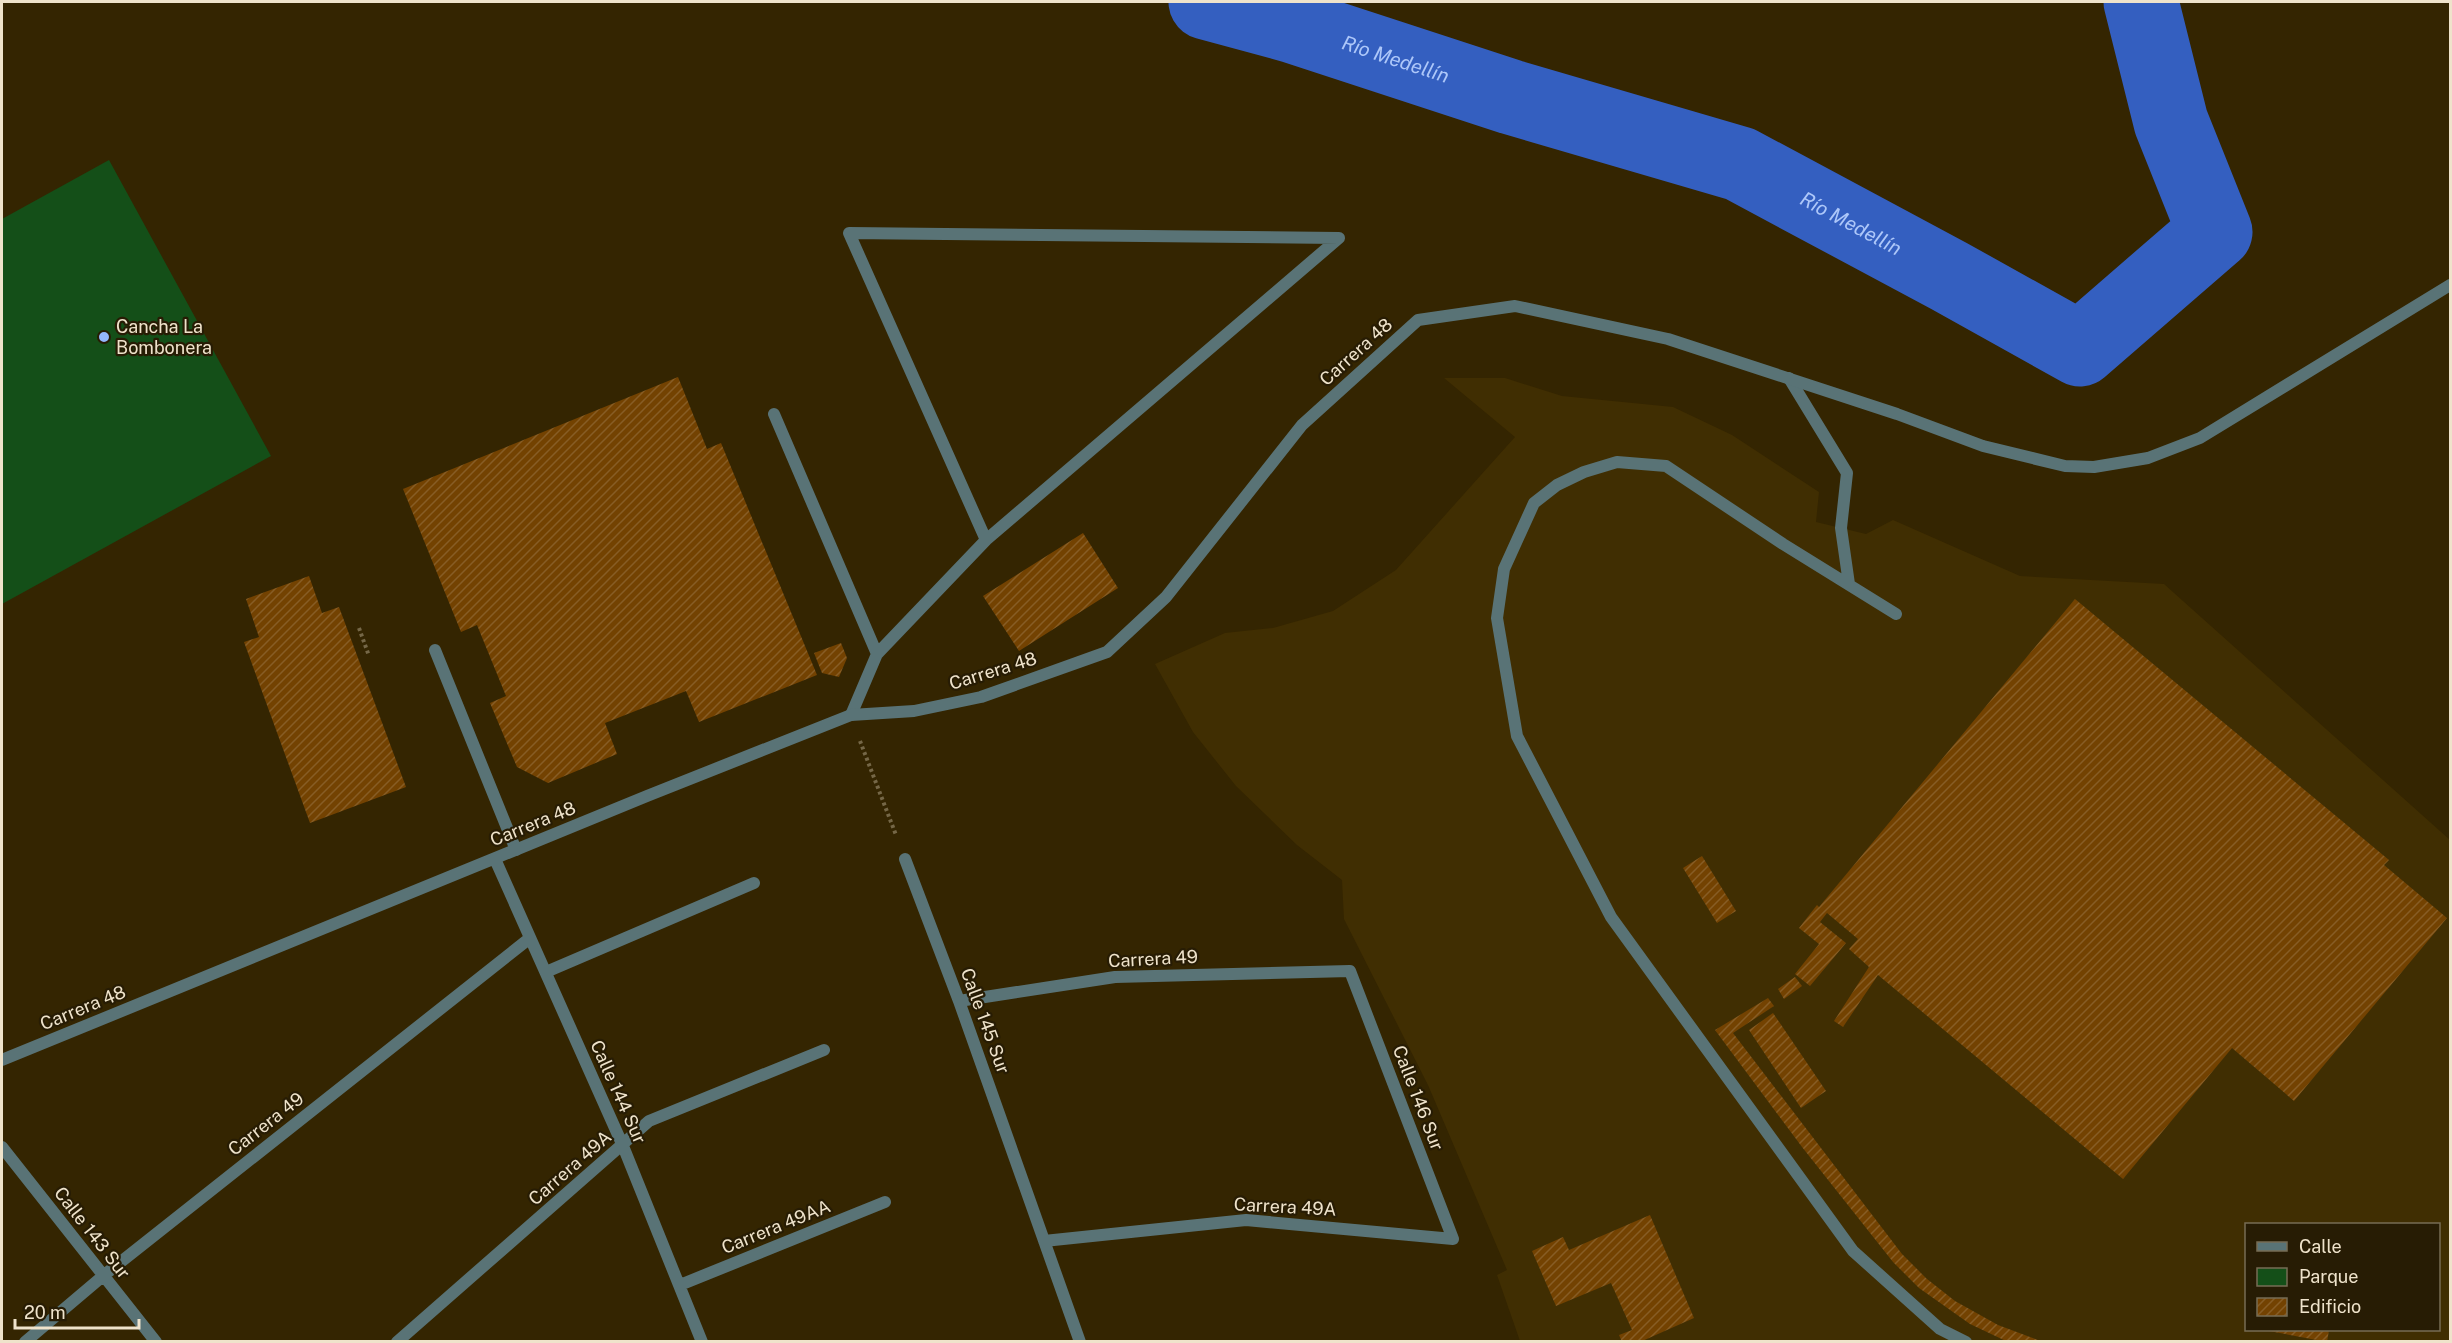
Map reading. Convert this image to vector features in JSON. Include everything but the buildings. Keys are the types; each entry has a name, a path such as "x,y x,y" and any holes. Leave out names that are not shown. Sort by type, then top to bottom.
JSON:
{"street":[{"path":"850,715 877,654 986,540 1339,238 849,233 986,540"},
{"name":"Carrera 48","path":"2,1060 850,715 914,711 981,697 1107,652 1166,597 1302,425 1418,320 1515,306 1668,339 1897,414 1983,446 2065,466 2094,467 2148,458 2175,449 2224,424 2451,285"},
{"path":"1789,378 1846,473 1841,528 1848,584"},
{"path":"774,414 877,654"},
{"path":"1896,614 1783,544 1666,466 1617,462 1584,472 1557,484 1534,503 1504,569 1497,618 1517,736 1611,917 1853,1251 1940,1329 1966,1341"},
{"path":"435,650 516,850"},
{"name":"Calle 144 Sur","path":"495,859 623,1146 702,1341"},
{"name":"Calle 145 Sur","path":"905,859 959,1001 1080,1341"},
{"path":"546,972 754,883"},
{"name":"Carrera 49","path":"25,1341 103,1276 530,938"},
{"name":"Carrera 49","path":"959,1001 1115,977 1350,971"},
{"name":"Calle 146 Sur","path":"1350,971 1453,1239"},
{"name":"Carrera 49A","path":"397,1341 649,1121 824,1050"},
{"name":"Calle 143 Sur","path":"2,1147 156,1341"},
{"name":"Carrera 49AA","path":"680,1285 885,1202"},
{"name":"Carrera 49A","path":"1044,1241 1246,1220 1453,1239"}],"path":[{"path":"358,628 369,656"},
{"path":"850,715 905,859"}],"shaded area":[{"path":"1444,378 1505,378 1562,396 1673,407 1732,435 1819,492 1816,522 1866,534 1893,520 2020,576 2164,584 2450,840 2450,1341 1520,1341 1497,1275 1507,1270 1428,1085 1344,919 1342,880 1297,845 1236,786 1193,732 1155,664 1225,633 1273,628 1333,611 1396,570 1515,437"}],"green space":[{"name":"Cancha La Bombonera","path":"109,160 271,456 2,604 2,219"}],"waterway":[{"name":"Río Medellín","path":"1206,2 1294,26 1511,97 1740,164 2080,349 2215,232 2171,122 2141,2"}],"place":[{"name":"Cancha La Bombonera","path":"104,337"}]}
